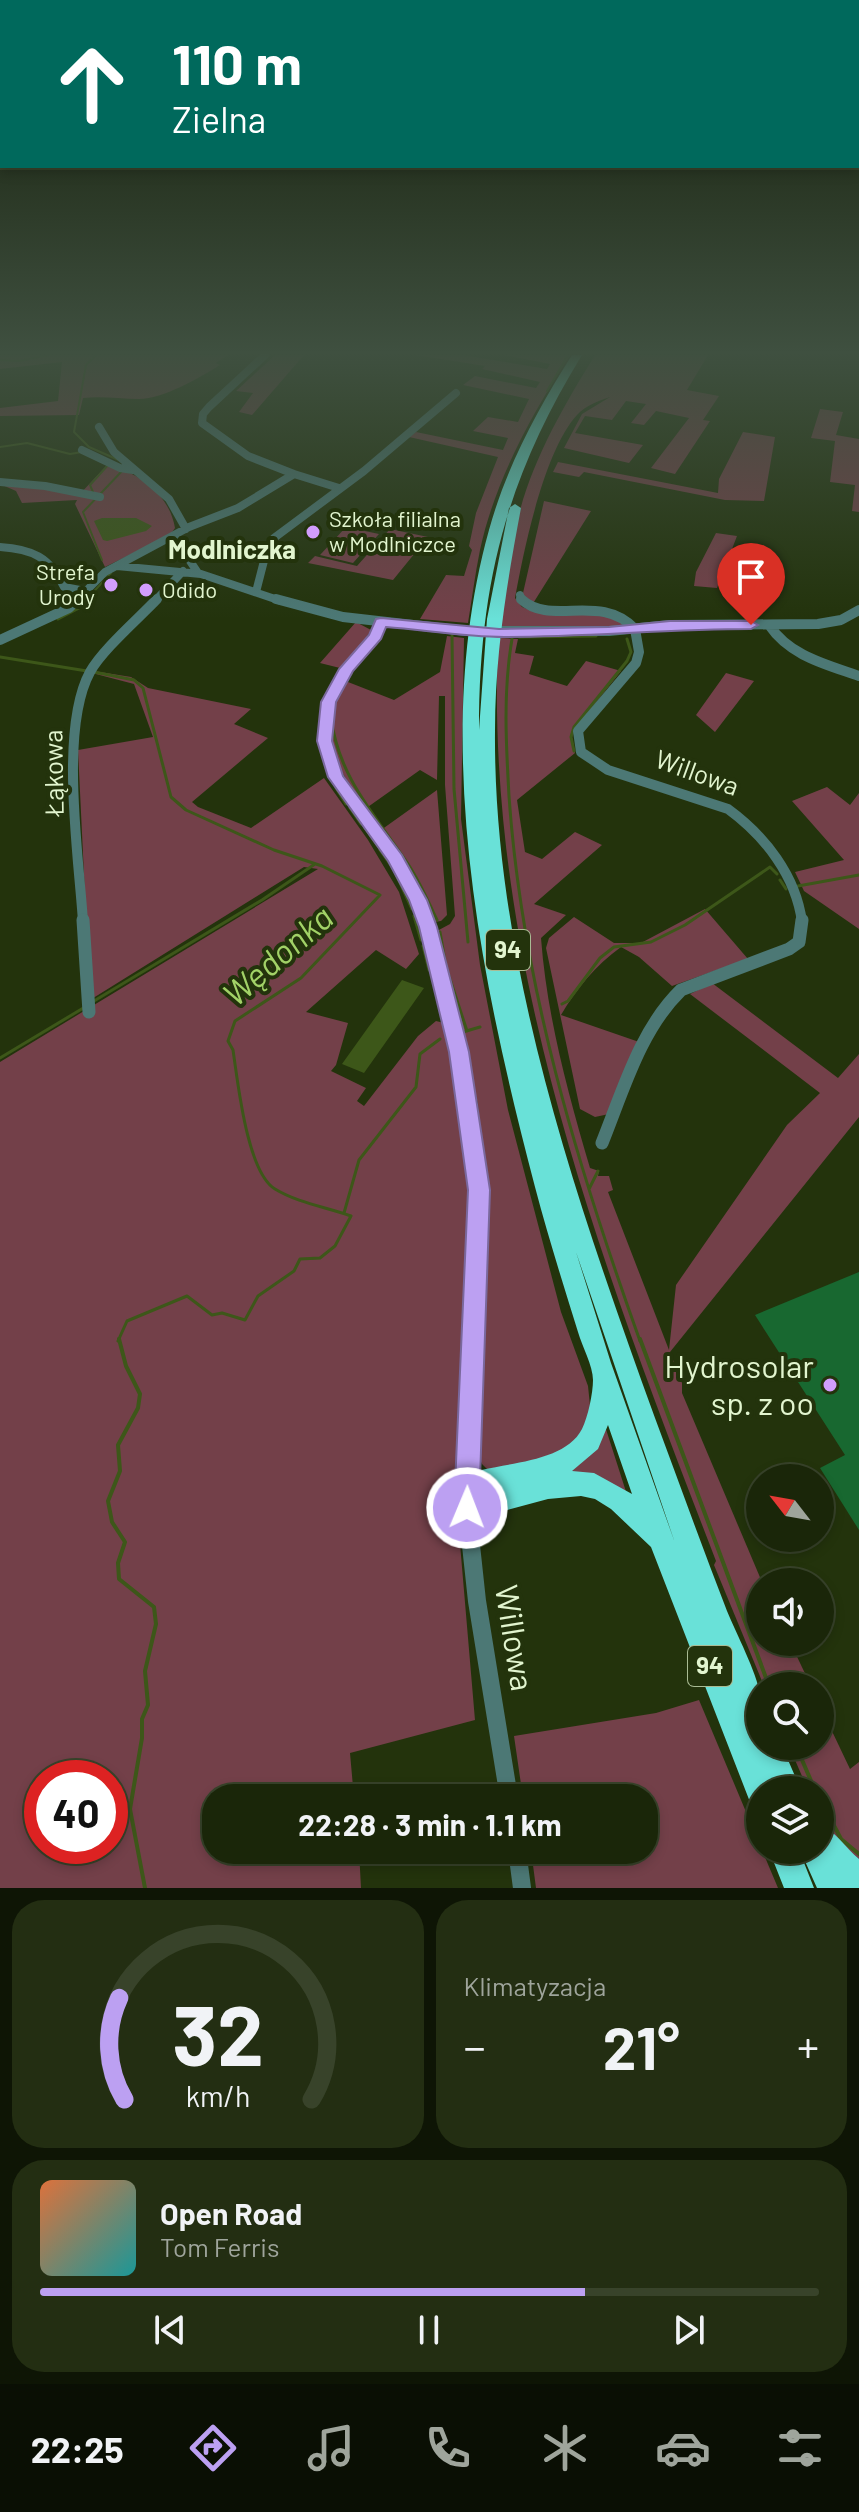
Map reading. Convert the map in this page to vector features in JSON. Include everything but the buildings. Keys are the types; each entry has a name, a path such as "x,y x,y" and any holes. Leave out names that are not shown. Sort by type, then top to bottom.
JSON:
{"highway":[{"name":"94","path":"528,443 506,497 490,550 471,750 485,917 510,1046 543,1183 603,1382 754,1776"},
{"name":"94","path":"540,443 517,499 484,633 488,792 501,910 523,1030 586,1255 691,1552 746,1691"},
{"path":"466,1497 574,1457 588,1444 594,1433 603,1382"},
{"path":"466,1497 550,1486 591,1485 621,1501 661,1540"},
{"path":"834,1858 859,1879"},
{"path":"790,1864 799,1888"},
{"path":"822,1864 833,1888"}],"street":[{"path":"109,443 133,470 169,499 186,529"},
{"path":"230,443 248,456 339,488"},
{"path":"256,592 269,543 398,443"},
{"path":"82,450 117,467 133,470"},
{"path":"0,640 64,611 105,572 186,529 238,508 294,474"},
{"path":"0,482 96,496"},
{"path":"174,537 198,573"},
{"path":"0,547 39,553 57,570 64,587 85,591"},
{"path":"117,566 198,573 307,609 381,622 499,633 830,622 859,610"},
{"name":"Łąkowa","path":"89,1012 74,783 77,703 91,670 183,571"},
{"path":"520,595 522,602 540,610 593,609 619,613 635,629"},
{"name":"Willowa","path":"381,622 376,636 335,688 329,702 325,741 336,777 396,859 428,927 459,1052 479,1190 477,1294 466,1497 477,1601 507,1784"},
{"path":"769,625 796,652 859,676"},
{"name":"Willowa","path":"602,1143 656,1019 669,999 681,990 789,949 799,942 804,917 785,874 742,817 707,801 607,769 582,753 577,743 578,731 636,663 639,652 635,629"},
{"path":"519,1864 522,1888"}],"shaded area":[{"path":"436,443 470,443 503,450 506,443 520,443 487,524 468,623 420,619 446,575 464,576 472,550 469,546 476,513 498,457"},
{"path":"546,443 559,443 537,502 515,598 522,607 536,612 614,615 626,627 499,630 516,527"},
{"path":"567,443 643,445 629,463 564,448"},
{"path":"670,443 695,443 675,474 651,468"},
{"path":"737,443 774,443 764,501 725,500 584,472 579,477 553,472 558,462 718,493 719,479"},
{"path":"835,443 859,443 859,512 852,511 855,485 830,482"},
{"path":"109,463 142,480 160,495 175,528 170,535 105,567 75,504 77,500 22,503 16,491 0,484 6,482 79,495"},
{"path":"544,501 591,511 532,605 523,599 523,593"},
{"path":"102,518 136,518 152,526 146,531 107,541 103,540 94,521"},
{"path":"346,527 379,534 353,563 320,555"},
{"path":"390,529 428,537 393,580 308,563 315,556 357,566"},
{"path":"716,533 737,536 717,588 694,586 696,572"},
{"path":"356,622 371,630 361,646 340,668 320,663"},
{"path":"447,636 464,638 461,819 480,965 508,1110 561,1312 588,1386 591,1415 578,1445 537,1465 489,1471 476,1451 484,1206 478,1104 437,931 450,924 455,916 445,785 445,696 439,696 437,780 420,770 365,809 338,763 329,730 336,697 348,682 394,700 440,672"},
{"path":"518,639 515,653 534,656 529,674 567,686 586,661 621,671 575,728 572,737 575,753 517,800 525,852 542,859 575,832 602,845 534,904 566,915 541,938 548,997 560,1054 590,1168 599,1171 598,1176 609,1176 613,1190 608,1192 669,1350 676,1285 787,1125 820,1093 690,994 712,983 838,1078 859,1054 859,1117 670,1352 682,1383 682,1393 746,1544 746,1552 749,1552 756,1568 746,1568 746,1642 714,1565 716,1561 632,1338 593,1225 559,1111 531,995 510,879 499,760 498,640"},
{"path":"92,673 131,677 148,688 251,709 234,724 268,738 192,802 198,807 251,828 324,778 368,840 399,892 419,954 406,969 376,950 306,1012 348,1023 336,1065 331,1071 366,1088 357,1101 364,1106 418,1036 436,1021 444,1023 465,1136 469,1212 468,1349 455,1485 475,1720 350,1753 353,1784 202,1784 202,1864 360,1864 361,1888 0,1888 0,1062 318,869 304,867 90,1000 78,750 153,737 134,684"},
{"path":"726,673 754,681 715,732 696,715"},
{"path":"827,787 850,805 859,793 859,929 804,891 795,872 844,860 792,801"},
{"path":"437,790 447,915 441,921 434,922 412,874 381,830"},
{"path":"705,909 748,959 672,986 639,957 621,947 595,970 567,1005 561,1015 642,1043 609,1114 595,1117 580,1109 546,948 549,938 574,917 614,943 641,943"},
{"path":"402,980 424,988 364,1073 342,1064"},
{"path":"604,1423 629,1501 616,1490 561,1469"},
{"path":"752,1656 797,1656 804,1672 758,1672"},
{"path":"699,1700 746,1812 746,1864 768,1864 778,1888 536,1888 533,1864 658,1864 658,1784 521,1784 514,1736 656,1713"},
{"path":"834,1735 850,1769 859,1762 859,1864 834,1837 834,1776 802,1776 795,1760 834,1760"}],"waterway":[{"path":"0,447 26,443"},
{"path":"27,443 70,454 82,452"},
{"name":"Wędonka","path":"85,443 121,461"},
{"path":"93,492 90,485 109,464"},
{"name":"Wędonka","path":"102,560 83,512 123,470"},
{"name":"Wędonka","path":"85,601 111,573"},
{"name":"Wędonka","path":"58,619 79,608 87,599"},
{"path":"452,636 454,789 468,942"},
{"path":"519,637 596,636"},
{"path":"512,639 506,698 507,757 516,866 540,1005 589,1189"},
{"path":"574,751 571,737 574,727 627,661 631,652 627,639"},
{"name":"Wędonka","path":"0,657 87,671"},
{"name":"Wędonka","path":"94,672 134,680 143,688 171,797 186,810 274,850 322,866 380,895 301,978 235,1021 228,1041 233,1050 245,1126 257,1165 265,1180 284,1194 351,1216 335,1246 320,1258 300,1259 294,1271 258,1296 245,1320 222,1313 212,1315 187,1296 127,1321 118,1341"},
{"path":"336,698 351,674"},
{"path":"331,717 341,759 350,777 412,871 437,920"},
{"path":"336,788 346,804"},
{"path":"350,808 361,824"},
{"path":"365,828 377,845"},
{"path":"380,850 392,867"},
{"path":"94,1001 262,900 315,864"},
{"path":"562,1004 568,1001 600,958 614,947 651,942 685,925 770,867 777,874"},
{"path":"395,872 412,909"},
{"path":"798,886 859,875"},
{"path":"780,880 786,889"},
{"path":"414,916 421,940"},
{"path":"440,932 446,967 467,1031"},
{"path":"423,946 429,970"},
{"path":"0,1058 85,1007"},
{"path":"467,1031 480,1027"},
{"path":"463,1032 467,1031"},
{"path":"344,1213 359,1160 416,1087 420,1054 440,1039"},
{"path":"589,1189 598,1171"},
{"path":"589,1189 640,1341"},
{"name":"Wędonka","path":"119,1339 126,1366 140,1394 138,1408 118,1445 120,1471 108,1501 112,1522 125,1542 118,1563 119,1579 154,1607 156,1624 145,1671 148,1705 142,1719 142,1738 130,1809 145,1888"},
{"path":"640,1339 764,1672"},
{"path":"802,1760 809,1776"},
{"path":"834,1826 841,1839 859,1854"}],"place":[{"name":"Szkoła filialna w Modlniczce","path":"313,532"},
{"name":"Strefa Urody","path":"111,585"},
{"name":"Odido","path":"146,590"},
{"name":"Hydrosolar sp. z oo","path":"830,1385"}],"district":[{"name":"Modlniczka","path":"232,550"}],"route":[{"path":"467,1508 479,1190 471,1122 459,1052 428,927 418,900 396,859 336,777 325,741 329,702 347,669 376,636 381,622 499,633 609,631 670,625 751,625"}]}
